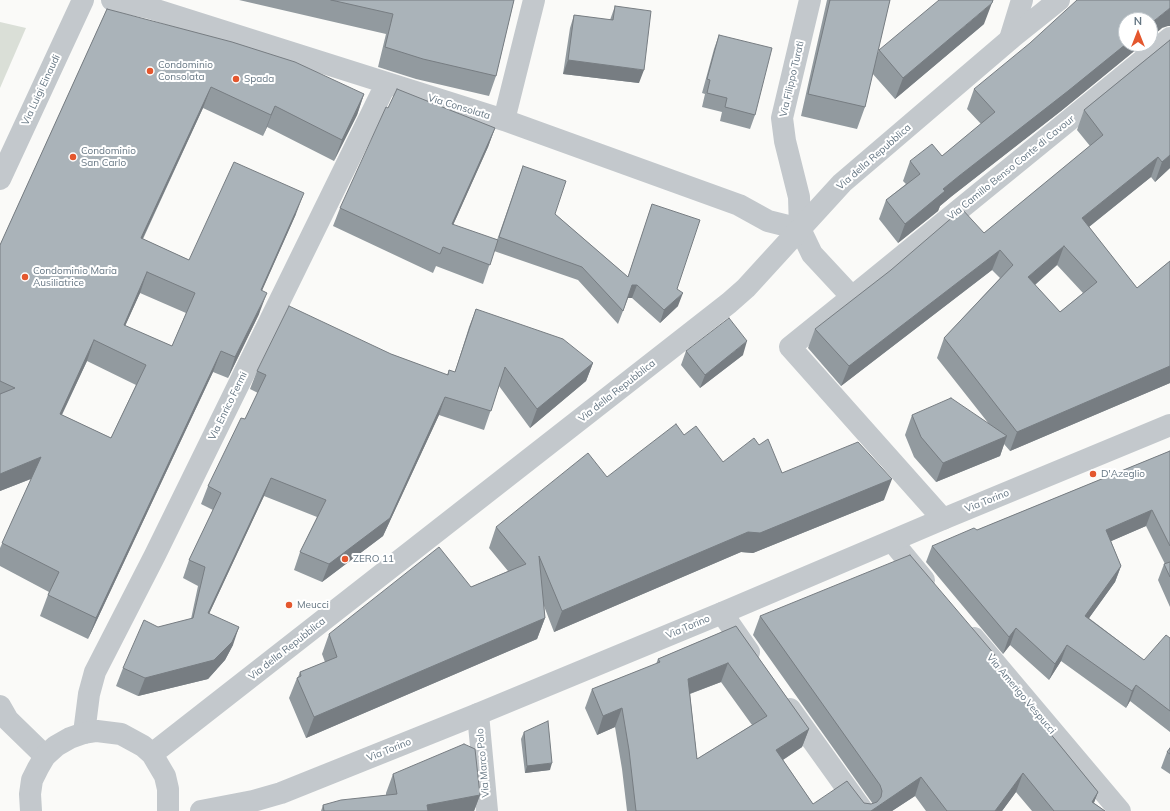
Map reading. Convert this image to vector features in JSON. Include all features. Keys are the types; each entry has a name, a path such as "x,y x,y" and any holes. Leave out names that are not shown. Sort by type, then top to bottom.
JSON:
{"street":[{"name":"Via Luigi Einaudi","path":"0,180 83,0"},
{"name":"Via Consolata","path":"112,0 150,8 386,84 504,120 739,205 768,221 800,230"},
{"path":"504,120 534,0"},
{"name":"Via Filippo Turati","path":"800,230 800,197 785,141 782,118 810,0"},
{"path":"1010,39 1022,0"},
{"name":"Via della Repubblica","path":"152,754 729,303 746,288 842,183 1010,39 1059,0"},
{"name":"Via Camillo Benso Conte di Cavour","path":"943,519 790,347 1170,38"},
{"name":"Via Enrico Fermi","path":"84,732 89,694 95,672 155,555 386,84"},
{"path":"800,230 812,254 852,297"},
{"name":"Via Torino","path":"201,811 253,801 281,793 478,714 722,613 1170,425"},
{"path":"892,541 938,596"},
{"path":"722,613 761,669"},
{"name":"Via Amerigo Vespucci","path":"958,620 1120,811"},
{"path":"780,695 862,811"},
{"path":"0,706 8,720 45,756"},
{"name":"Via Marco Polo","path":"478,714 487,811"},
{"path":"31,811 30,794 32,780 45,756 63,742 84,732 109,732 121,734 143,746 152,754 165,776 168,789 168,811"}],"shaded area":[{"path":"0,22 26,28 0,88"}],"building":[{"path":"331,0 514,0 496,76 423,59 385,47 393,14"},
{"path":"830,0 890,0 865,107 808,94"},
{"path":"939,0 993,0 992,3 903,78 879,50"},
{"path":"1077,0 1170,0 1170,8 1158,18 1158,12 1118,12 1118,50 943,189 945,191 905,224 886,200 920,174 910,161 932,144 942,156 995,112 974,89 1030,43"},
{"path":"615,6 651,11 644,70 568,60 574,15 613,20"},
{"path":"107,9 232,42 295,62 364,94 342,140 275,106 271,115 211,87 141,238 189,260 234,162 304,193 261,290 267,293 235,357 221,351 96,618 48,595 59,572 2,543 41,457 0,474 0,394 15,388 0,381 0,245","holes":["147,272 195,293 172,346 124,325","94,340 146,365 111,438 60,414"]},
{"path":"719,35 772,48 755,115 725,107 727,98 707,93 710,80 707,79"},
{"path":"1170,40 1170,155 1162,162 1158,157 1082,218 1137,288 1170,261 1170,366 1017,432 944,338 1013,265 1000,250 849,366 815,329 891,270 962,209 984,233 1103,135 1084,110 1155,52 1158,52 1158,50","holes":["1064,246 1097,282 1060,312 1028,277"]},
{"path":"397,89 495,128 452,224 498,240 490,265 443,247 440,254 340,208 386,107 388,108"},
{"path":"523,166 566,181 555,214 628,277 652,204 700,220 677,289 683,293 664,310 637,285 632,285 623,311 582,267 499,237"},
{"path":"289,306 391,354 448,375 449,370 455,372 476,309 563,339 593,363 537,409 505,367 491,411 445,397 390,518 329,564 300,552 326,500 271,478 208,613 239,627 232,642 214,660 145,678 123,668 144,620 158,627 193,618 205,567 189,560 221,493 208,486 241,418 245,419 266,375 257,371"},
{"path":"729,318 747,341 705,375 686,351"},
{"path":"951,398 1007,436 943,463 921,437 912,415"},
{"path":"676,424 684,435 696,426 723,462 754,438 759,445 768,439 782,473 858,442 892,479 760,533 748,532 562,611 539,556 545,618 314,717 297,678 301,676 300,672 337,657 329,634 439,547 471,587 526,564 496,527 588,453 607,477"},
{"path":"1170,451 1170,546 1152,510 1106,530 1121,566 1085,616 1144,660 1166,635 1170,638 1170,711 1136,685 1132,691 1067,645 1055,664 1016,628 1009,637 932,546 974,528 977,530"},
{"path":"910,555 995,655 991,661 1098,792 1092,802 1105,811 1054,811 1023,773 995,811 947,811 921,777 871,811 636,811 629,750 622,708 603,716 592,689 660,662 658,659 736,626 809,729 776,750 813,804 847,781 864,803 871,804 877,802 881,797 882,791 880,785 760,616","holes":["728,663 767,716 697,759 688,679"]},
{"path":"1170,562 1170,577 1164,564"},
{"path":"548,721 552,763 527,766 524,732"},
{"path":"464,744 475,749 480,795 427,805 428,811 324,811 323,805 341,800 397,794 393,774"}],"place":[{"name":"Condominio Consolata","path":"150,71"},
{"name":"Spada","path":"236,79"},
{"name":"Condominio San Carlo","path":"73,157"},
{"name":"Condominio Maria Ausiliatrice","path":"25,277"},
{"name":"D'Azeglio","path":"1093,474"},
{"name":"ZERO 11","path":"345,559"},
{"name":"Meucci","path":"289,605"}]}
